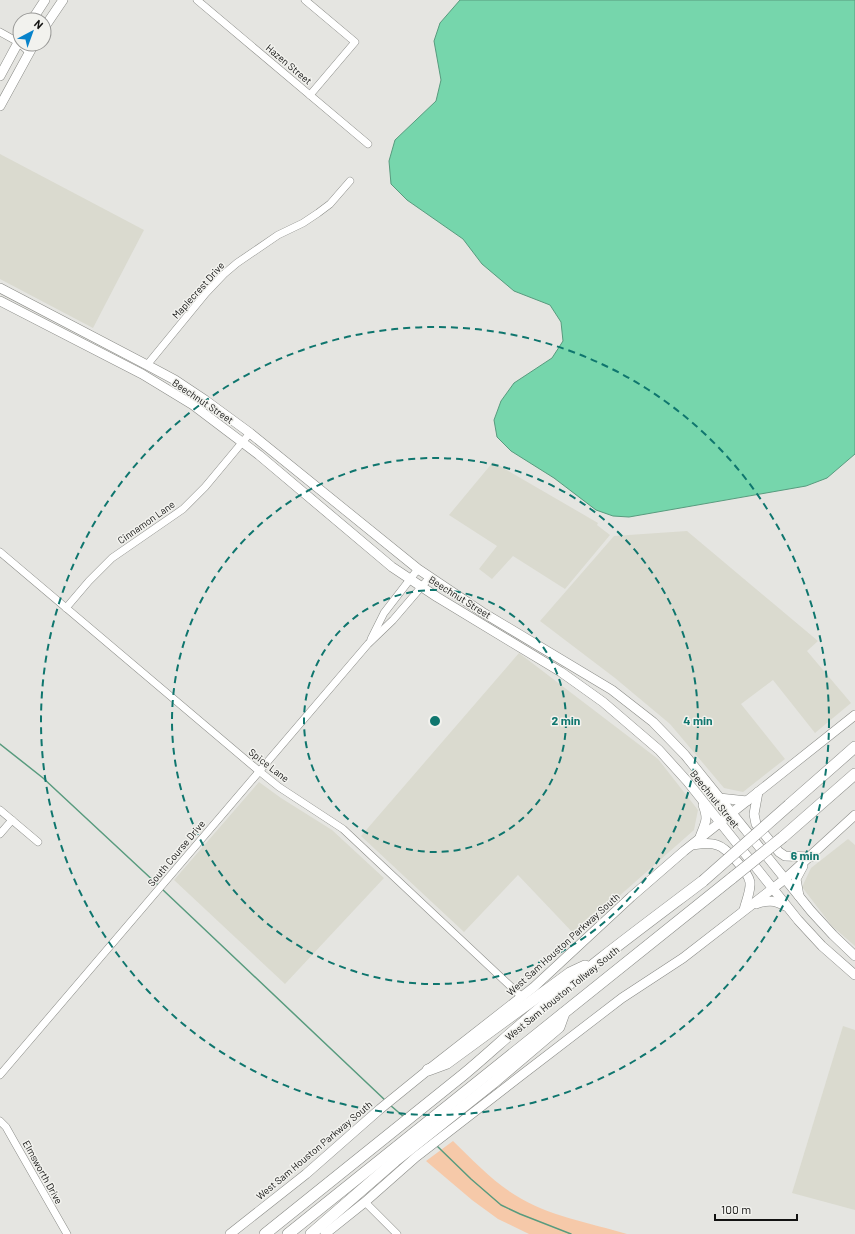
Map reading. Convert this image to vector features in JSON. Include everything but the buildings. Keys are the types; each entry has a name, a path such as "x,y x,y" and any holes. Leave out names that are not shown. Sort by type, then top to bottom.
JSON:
{"highway":[{"name":"West Sam Houston Tollway South","path":"264,1234 494,1049 530,1016 703,881 855,747"},
{"name":"West Sam Houston Tollway South","path":"288,1234 783,837 855,774"},
{"path":"428,1070 447,1063 570,973 600,960"},
{"path":"311,1234 411,1148 447,1127 493,1083 559,1027 564,1012"}],"main road":[{"path":"37,12 45,0"},
{"path":"52,17 64,0"},
{"path":"0,76 13,52"},
{"path":"0,106 30,52"},
{"name":"Beechnut Street","path":"0,288 175,380 250,433 429,578 612,690 639,710 685,755 800,897 833,935 855,956"},
{"path":"4,303 13,294"},
{"name":"Beechnut Street","path":"4,303 123,364 193,405 314,500 392,567 561,672 604,702 658,750 701,799 789,909 822,946 855,975"},
{"path":"86,346 91,335"},
{"path":"123,364 128,362 142,368 145,368 147,365"},
{"path":"314,500 323,491"},
{"path":"526,650 531,640"},
{"path":"604,702 612,690"},
{"name":"West Sam Houston Parkway South","path":"230,1234 306,1174 380,1109 428,1070 522,997 556,968 631,897 700,838 855,715"},
{"path":"758,792 754,814 756,824 779,852 785,856 809,858"},
{"path":"719,798 747,801"},
{"path":"700,838 707,817 701,799"},
{"path":"325,1234 422,1153 447,1127 622,998 683,958 785,879 855,815"},
{"path":"692,845 706,843 717,845 729,853 740,866 750,883 750,889 744,910"},
{"path":"800,897 796,879 809,858"},
{"path":"744,910 765,901 776,901 789,909"},
{"path":"822,946 833,935"}],"street":[{"name":"Hazen Street","path":"197,0 368,144"},
{"path":"306,0 356,42 310,94"},
{"path":"0,32 12,38"},
{"name":"Maplecrest Drive","path":"147,365 206,293 224,274 241,260 278,235 303,223 318,213 330,204 350,181"},
{"name":"Cinnamon Lane","path":"66,608 89,581 112,558 183,509 205,487 250,433"},
{"name":"Spice Lane","path":"0,552 259,771 279,787 343,829 522,997"},
{"name":"South Course Drive","path":"368,644 384,613 418,569"},
{"name":"South Course Drive","path":"0,1075 368,644 393,620 429,578"},
{"path":"0,810 38,842"},
{"path":"0,834 12,820"},
{"name":"Elmsworth Drive","path":"0,1121 6,1127 67,1234"},
{"path":"365,1202 397,1234"}],"shaded area":[{"path":"460,0 855,0 855,454 827,478 806,486 629,517 613,516 596,510 554,478 511,451 497,437 494,420 501,401 514,383 552,358 563,341 561,322 550,305 514,291 482,264 463,239 407,200 391,184 389,161 395,140 436,101 441,80 434,41 440,23"},
{"path":"0,154 144,230 93,328 0,279"},
{"path":"493,462 598,523 597,525 610,535 565,589 513,556 492,579 479,569 497,546 449,515"},
{"path":"687,531 818,641 807,651 851,703 815,733 773,680 741,704 785,759 743,792 724,788 670,724 615,678 540,621 614,536"},
{"path":"519,653 658,759 698,810 694,830 575,935 518,875 464,932 361,836"},
{"path":"259,782 281,798 332,830 384,878 285,984 174,880"},
{"path":"848,839 855,845 855,946 832,926 802,887 811,868"},
{"path":"843,1026 855,1030 855,1210 792,1193"},
{"path":"453,1141 498,1183 528,1202 555,1214 627,1234 529,1234 498,1219 472,1200 426,1161"}],"waterway":[{"path":"0,744 43,778 158,885"},
{"path":"162,889 386,1101"},
{"path":"390,1105 404,1117"},
{"path":"437,1146 471,1179 501,1205 571,1234"}]}
